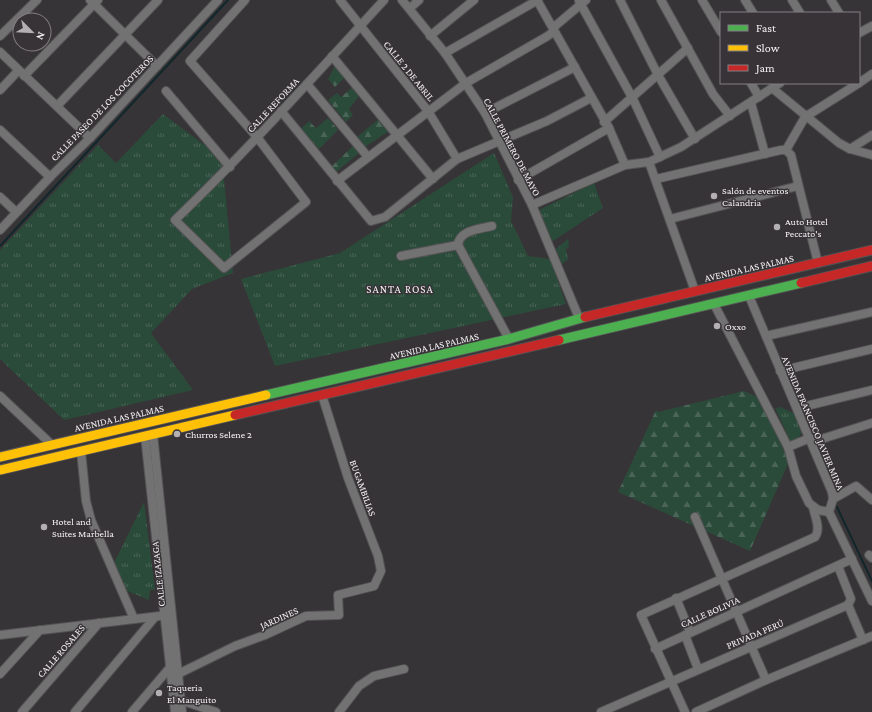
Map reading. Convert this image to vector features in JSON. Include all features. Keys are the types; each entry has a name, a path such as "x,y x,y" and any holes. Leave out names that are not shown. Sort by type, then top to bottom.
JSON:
{"main road":[{"name":"AVENIDA LAS PALMAS","path":"0,457 509,339 579,318 872,250"},
{"path":"0,470 872,266"}],"street":[{"path":"0,36 36,0"},
{"path":"57,106 158,0"},
{"name":"CALLE PASEO DE LOS COCOTEROS","path":"0,230 50,177 90,138 218,0"},
{"path":"245,0 190,60 257,138"},
{"name":"CALLE 2 DE ABRIL","path":"340,0 428,111 457,159"},
{"name":"CALLE REFORMA","path":"257,138 306,202 224,268 175,220 257,138 384,0"},
{"name":"CALLE PRIMERO DE MAYO","path":"402,0 445,53 466,82 485,113 532,205 579,318"},
{"path":"410,8 419,0"},
{"path":"430,36 474,0"},
{"path":"445,53 538,0 607,125 625,165"},
{"path":"620,0 658,75 694,139"},
{"path":"661,0 713,94 730,116"},
{"path":"702,0 720,30"},
{"path":"745,0 752,12"},
{"path":"792,0 799,12"},
{"path":"831,0 838,12"},
{"path":"337,181 466,82 552,33 554,27 582,1 633,99 660,157"},
{"path":"0,90 21,73 94,2 157,66"},
{"path":"860,32 872,26"},
{"path":"518,180 607,125 688,48"},
{"path":"0,52 90,138"},
{"path":"332,56 433,180"},
{"path":"485,113 575,67"},
{"path":"860,82 872,74"},
{"path":"307,84 368,157"},
{"path":"752,84 759,97"},
{"path":"532,205 625,165 649,162 681,147 778,84"},
{"path":"656,179 786,150 805,117 857,84"},
{"path":"772,88 805,117 850,149 872,154"},
{"path":"166,90 230,166"},
{"path":"281,111 337,181 372,220 385,217 433,180 457,159 547,121 591,98"},
{"path":"751,103 765,154"},
{"path":"0,130 50,177"},
{"path":"850,149 872,135"},
{"path":"786,150 791,155 818,263"},
{"path":"649,162 696,291"},
{"path":"670,219 798,186"},
{"path":"0,197 16,212"},
{"path":"492,226 465,233 458,240 458,245 509,339"},
{"path":"401,256 458,245"},
{"name":"AVENIDA FRANCISCO JAVIER MINA","path":"748,296 811,440 833,499 829,512"},
{"path":"714,304 788,447 796,476 809,503 813,507 829,512 872,601"},
{"path":"766,336 872,312"},
{"path":"780,371 872,349"},
{"path":"798,408 872,390"},
{"name":"BUGAMBILIAS","path":"322,395 348,478 378,556 382,571 374,586"},
{"path":"0,396 52,445"},
{"path":"788,447 872,423"},
{"name":"CALLE IZAZAGA","path":"149,435 164,616 174,712"},
{"path":"81,451 86,501 91,520 134,619"},
{"path":"833,499 856,486 872,500"},
{"path":"685,712 654,648 641,615 720,578 815,537 818,534 818,528 813,507"},
{"path":"695,517 720,578 766,680"},
{"name":"CALLE BOLIVIA","path":"654,648 852,559"},
{"path":"838,566 851,599 848,605 863,640"},
{"name":"JARDINES","path":"178,674 235,646 265,635 306,616 339,615 338,595 374,586"},
{"path":"676,598 698,669"},
{"name":"PRIVADA PERÚ","path":"601,712 848,605"},
{"path":"75,712 164,616"},
{"name":"CALLE IZAZAGA","path":"164,616 177,660 182,712"},
{"name":"CALLE ROSALES","path":"22,712 99,622 164,616"},
{"path":"0,635 99,622"},
{"path":"0,674 40,630"},
{"path":"696,712 766,680 872,636"},
{"path":"132,712 177,660"},
{"path":"339,712 359,686 374,676 404,670"},
{"path":"180,700 216,712"}],"green space":[{"path":"335,66 345,77 335,87 328,79"},
{"path":"353,87 360,95 349,109 353,115 346,122 328,100 337,93 341,97"},
{"path":"163,114 222,158 233,273 192,289 151,333 193,390 64,420 0,359 0,250 98,145 116,163"},
{"path":"328,118 338,130 319,149 301,129 309,121 316,128"},
{"path":"379,119 389,131 365,147 357,137"},
{"path":"353,146 359,153 336,172 331,167"},
{"path":"494,153 513,197 511,221 528,256 550,259 566,304 275,366 241,279 340,253"},
{"path":"594,183 603,208 553,241 537,211"},
{"path":"568,239 569,247 566,249 568,259 562,264 556,249"},
{"path":"744,391 762,399 790,459 750,551 618,492 656,410 658,412"},
{"path":"780,407 800,416 804,427 797,441 792,444 775,408"},
{"path":"144,502 155,590 150,590 149,600 120,588 112,567"}],"waterway":[{"path":"0,246 228,0"},
{"path":"837,507 872,581"}],"traffic: fast":[{"path":"559,340 801,283"},
{"path":"266,395 509,339 585,317"}],"traffic: slow":[{"path":"0,457 266,395"},
{"path":"0,470 235,415"}],"traffic: jam":[{"path":"585,317 872,250"},
{"path":"801,283 872,266"},
{"path":"235,415 559,340"}],"place":[{"name":"Salón de eventos Calandria","path":"714,196"},
{"name":"Auto Hotel Peccato's","path":"777,227"},
{"name":"Oxxo","path":"717,326"},
{"name":"Churros Selene 2","path":"177,434"},
{"name":"Hotel and Suites Marbella","path":"44,527"},
{"name":"Taqueria El Manguito","path":"159,693"}],"district":[{"name":"SANTA ROSA","path":"400,289"}]}
